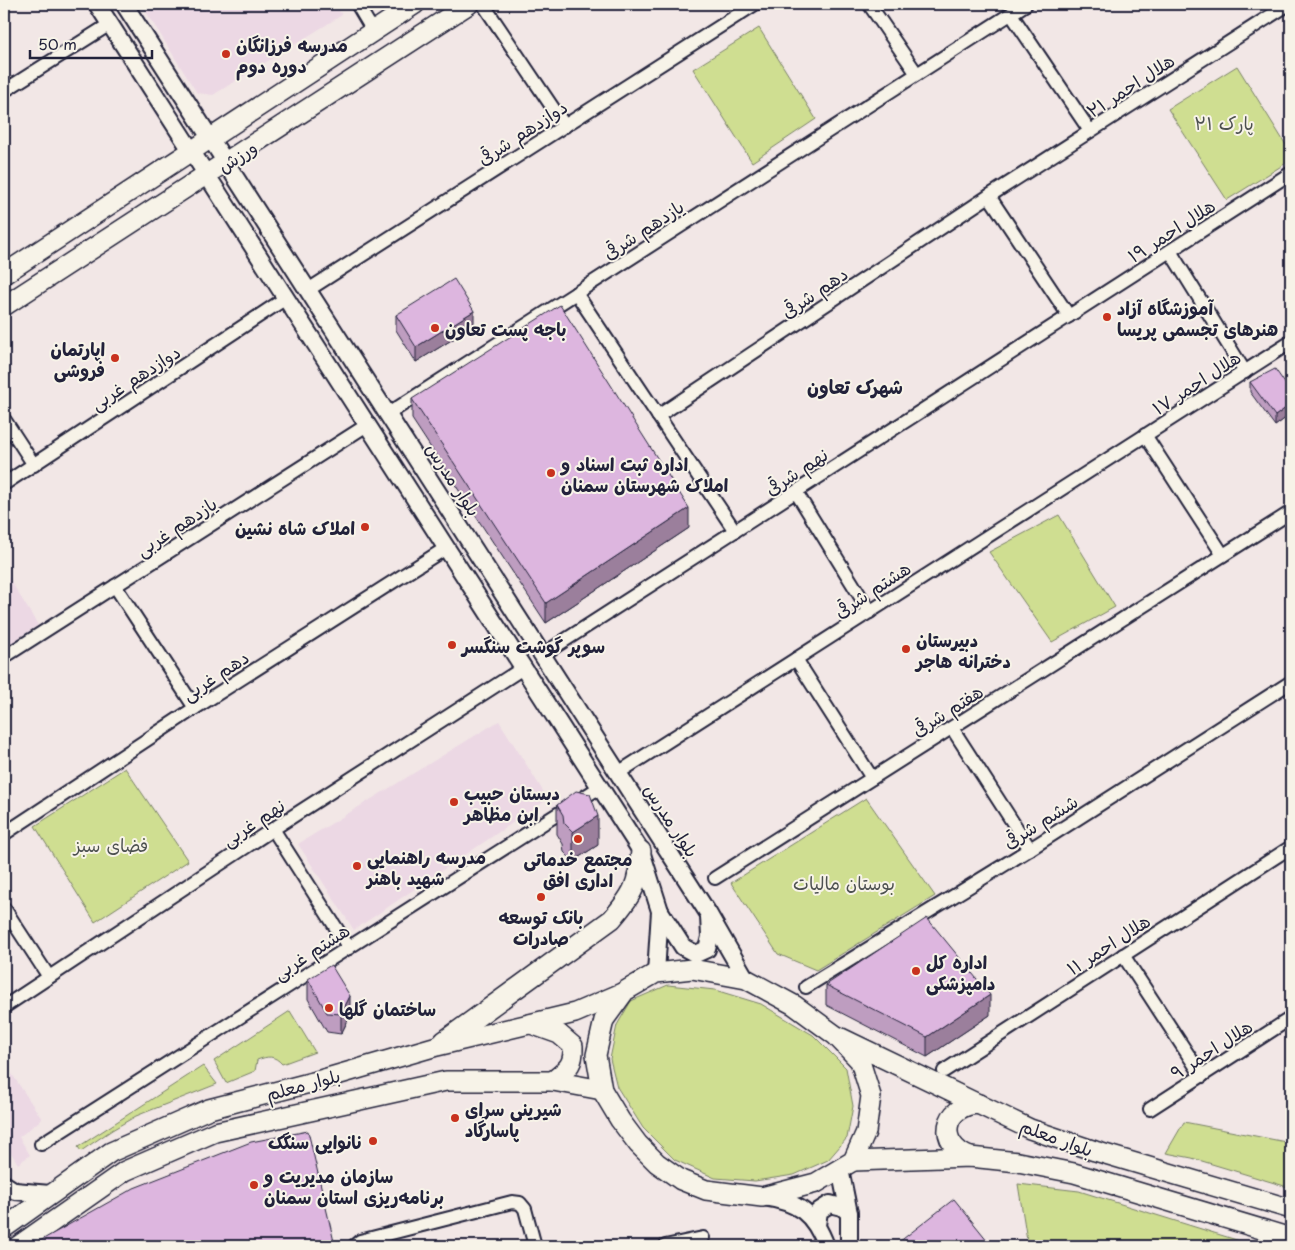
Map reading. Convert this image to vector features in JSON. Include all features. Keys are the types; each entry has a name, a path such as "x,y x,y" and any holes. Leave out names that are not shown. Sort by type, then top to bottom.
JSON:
{"main road":[{"name":"ورزش","path":"4,274 415,4"},
{"path":"422,4 437,24"},
{"name":"ورزش","path":"4,306 468,4"},
{"path":"125,193 141,217"},
{"path":"437,1046 612,919 628,900 638,876 641,851"},
{"path":"625,991 604,1020 596,1055 602,1090 620,1120 638,1144 657,1163 681,1180 706,1190 762,1197 816,1183 846,1165 866,1132 871,1096 860,1061 835,1035 794,1005 746,979 692,969 656,973"},
{"name":"بلوار معلم","path":"4,1228 111,1152 209,1109 437,1046 575,1013 625,991 656,973"},
{"path":"531,1024 560,1034 573,1046 573,1058 569,1068 553,1081"},
{"name":"بلوار معلم","path":"835,1035 1030,1129 1082,1147 1291,1209"},
{"name":"بلوار معلم","path":"18,1246 125,1171 215,1132 446,1081 553,1081 602,1090"},
{"path":"970,1157 960,1153 953,1146 948,1137 948,1126 952,1116 959,1109 969,1104 979,1104"},
{"name":"بلوار معلم","path":"846,1165 970,1157 1018,1162 1074,1173 1291,1238"}],"street":[{"path":"97,4 641,851 660,911 683,947 696,954 707,949 710,938 708,914"},
{"name":"بلوار مدرس","path":"124,4 708,914 746,979"},
{"path":"357,4 373,31"},
{"path":"483,4 565,126"},
{"name":"دوازدهم شرقی","path":"308,290 755,4"},
{"path":"869,4 917,74"},
{"name":"یازدهم شرقی","path":"388,414 1026,4"},
{"name":"هلال احمر ۲۱","path":"989,196 1289,4"},
{"path":"1010,14 1090,131"},
{"path":"4,91 110,24"},
{"name":"هلال احمر ۱۹","path":"1069,316 1291,174"},
{"path":"989,196 1069,316"},
{"name":"دهم شرقی","path":"658,416 989,196"},
{"path":"1170,251 1245,372"},
{"path":"576,293 734,531"},
{"name":"دوازدهم غربی","path":"4,484 286,298"},
{"name":"نهم شرقی","path":"542,655 1069,316"},
{"name":"هلال احمر ۱۷","path":"1145,435 1291,342"},
{"path":"4,419 34,464"},
{"name":"یازدهم غربی","path":"4,657 367,425"},
{"path":"1145,435 1223,555"},
{"name":"هشتم شرقی","path":"618,773 1145,435"},
{"path":"796,492 870,612"},
{"path":"429,522 448,508"},
{"name":"هفتم شرقی","path":"715,878 1291,512"},
{"name":"دهم غربی","path":"4,834 195,708 446,548"},
{"path":"115,586 195,708"},
{"path":"796,659 872,778"},
{"name":"نهم غربی","path":"4,1007 273,829 524,668"},
{"name":"ششم شرقی","path":"806,987 1030,849 1291,682"},
{"path":"952,728 1030,849"},
{"name":"هشتم غربی","path":"41,1144 600,787"},
{"path":"273,829 349,948"},
{"name":"هلال احمر ۱۱","path":"944,1071 1291,847"},
{"path":"4,908 49,977"},
{"path":"656,973 660,911"},
{"path":"1123,955 1202,1076"},
{"name":"هلال احمر ۹","path":"1150,1109 1291,1018"},
{"path":"846,1165 850,1213 848,1246"},
{"path":"4,1184 15,1191 50,1194"},
{"path":"762,1197 783,1200 803,1210 818,1226 826,1246"},
{"path":"354,1246 360,1241 512,1202 520,1203 525,1209 535,1246"},
{"path":"818,1226 819,1211 830,1204 842,1207 850,1213"},
{"path":"666,1246 703,1238"}],"shaded area":[{"name":"مدرسه فرزانگان دوره دوم","path":"155,4 335,4 342,15 213,95 197,93 145,10"},
{"path":"4,570 38,625 4,648"},
{"name":"دبستان حبیب ابن مظاهر","path":"499,721 548,799 354,930 298,844"},
{"path":"4,1062 42,1119 19,1137 30,1155 18,1164 9,1150 4,1153"}],"green space":[{"path":"759,28 816,119 752,162 693,69"},
{"name":"پارک ۲۱","path":"1237,66 1291,153 1291,160 1227,200 1168,109"},
{"path":"1059,515 1115,607 1052,642 989,552"},
{"name":"فضای سبز","path":"125,768 188,861 95,922 35,826"},
{"name":"بوستان مالیات","path":"866,798 935,896 816,970 778,954 731,883"},
{"path":"668,985 715,990 761,1004 813,1035 846,1068 853,1106 847,1138 828,1160 794,1175 755,1181 715,1178 675,1160 643,1128 617,1087 610,1059 617,1025 631,1001"},
{"path":"290,1011 315,1052 282,1064 271,1057 257,1060 255,1071 226,1083 214,1061"},
{"path":"203,1066 217,1084 136,1116 81,1151 78,1147"},
{"path":"1184,1122 1291,1143 1291,1188 1192,1158 1166,1153"},
{"path":"1018,1184 1079,1191 1256,1246 1028,1246"}],"building":[{"path":"454,279 474,311 416,347 396,315"},
{"name":"اداره ثبت اسناد و املاک شهرستان سمنان","path":"560,305 689,508 546,603 412,399"},
{"path":"1275,369 1291,392 1291,404 1275,416 1250,382"},
{"path":"576,791 590,794 598,816 573,832 564,823 563,815 557,805"},
{"name":"اداره کل دامپزشکی","path":"927,918 990,995 927,1037 826,985"},
{"path":"331,965 350,996 341,1014 327,1013 308,979"},
{"name":"سازمان مدیریت و برنامه‌ریزی استان سمنان","path":"308,1131 335,1246 41,1246 38,1242 134,1188 251,1142"},
{"path":"954,1199 992,1246 894,1246"}],"place":[{"name":"مدرسه فرزانگان دوره دوم","path":"226,54"},
{"name":"آموزشگاه آزاد هنرهای تجسمی پریسا","path":"1107,317"},
{"name":"باجه پست تعاون","path":"435,328"},
{"name":"اپارتمان فروشی","path":"115,358"},
{"name":"اداره ثبت اسناد و املاک شهرستان سمنان","path":"551,473"},
{"name":"املاک شاه نشین","path":"365,527"},
{"name":"سوپر گوشت سنگسر","path":"452,645"},
{"name":"دبیرستان دخترانه هاجر","path":"906,649"},
{"name":"دبستان حبیب ابن مظاهر","path":"454,802"},
{"name":"مجتمع خدماتی اداری افق","path":"578,839"},
{"name":"مدرسه راهنمایی شهید باهنر","path":"357,866"},
{"name":"بانک توسعه صادرات","path":"541,897"},
{"name":"اداره کل دامپزشکی","path":"916,971"},
{"name":"ساختمان گلها","path":"329,1008"},
{"name":"شیرینی سرای پاسارگاد","path":"455,1118"},
{"name":"نانوایی سنگک","path":"373,1141"},
{"name":"سازمان مدیریت و برنامه‌ریزی استان سمنان","path":"254,1185"}],"district":[{"name":"شهرک تعاون","path":"855,386"}]}
